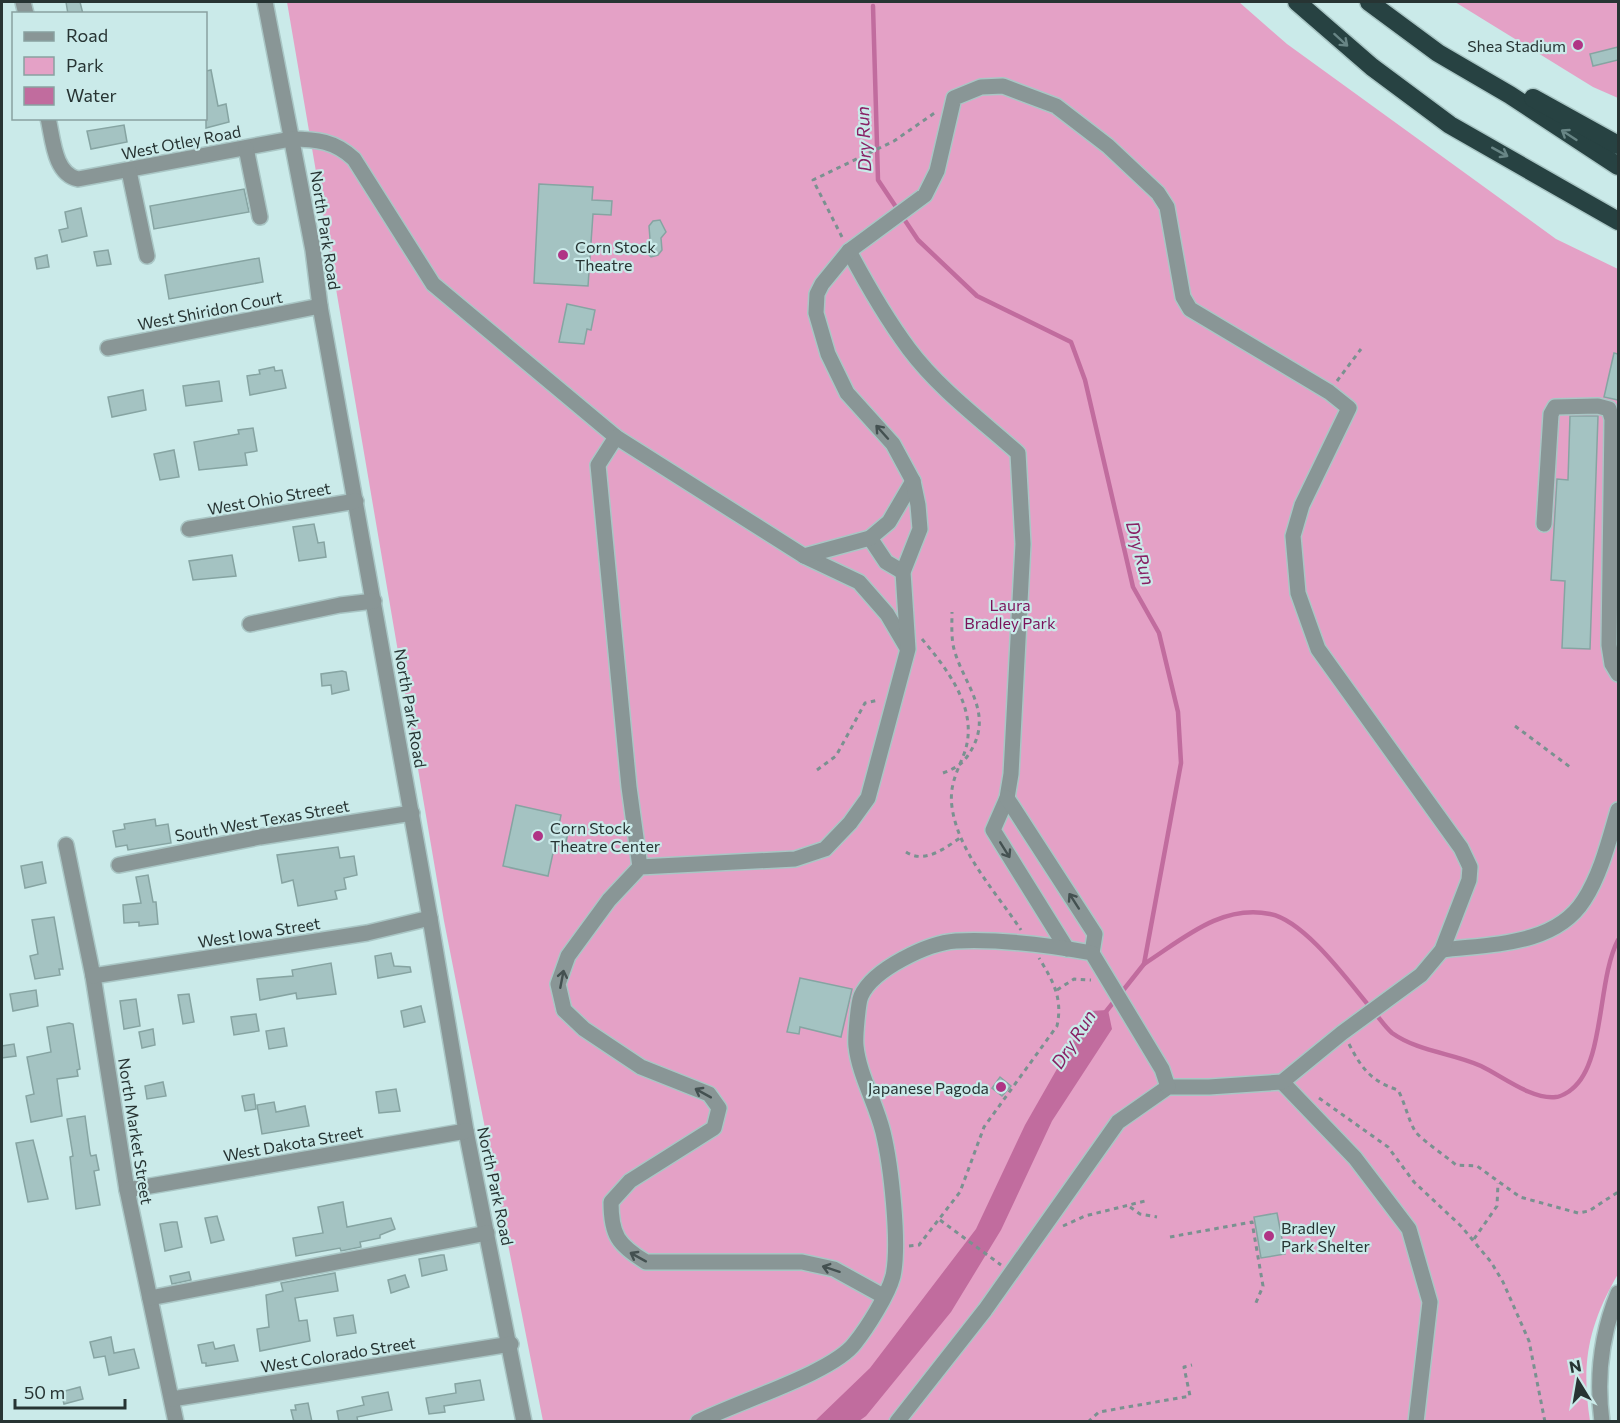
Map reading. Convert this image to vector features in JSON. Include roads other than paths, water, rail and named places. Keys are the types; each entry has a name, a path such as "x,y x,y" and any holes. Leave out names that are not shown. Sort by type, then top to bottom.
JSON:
{"highway":[{"path":"1297,2 1372,66 1450,125 1618,221"},
{"path":"1369,2 1438,53 1510,95 1618,166"},
{"path":"1510,95 1534,98 1618,145"}],"street":[{"name":"North Park Road","path":"265,2 313,249 320,306 412,813 465,1131 511,1344 524,1422"},
{"path":"883,1296 834,1269 802,1262 646,1262 625,1249 611,1226 611,1202 630,1181 714,1128 719,1108 709,1094 641,1067 584,1029 564,1010 558,984 568,956 609,900 640,867 795,859 825,849 850,823 868,798 908,649 903,572 920,529 913,481 893,444 847,393 828,354 816,313 817,294 822,284 849,251 926,195 937,171 954,98 981,87 1002,86 1056,106 1108,146 1158,193 1167,207 1183,297 1190,309 1329,392 1349,408 1302,505 1293,536 1298,593 1317,649 1461,848 1470,867 1469,880 1442,950 1420,975 1282,1082 1209,1088 1168,1087 1118,1122 986,1310 897,1422"},
{"name":"West Otley Road","path":"49,120 61,169 69,177 78,179 291,139 319,140 341,147 354,159 433,284 616,436 804,556 859,582 887,614 908,649"},
{"path":"246,148 260,217"},
{"path":"129,171 147,256"},
{"path":"849,251 877,302 910,350 957,400 1018,453 1023,544 1011,774 1006,798 993,830 1066,949"},
{"name":"West Shiridon Court","path":"108,348 320,306"},
{"path":"1544,524 1551,414 1555,407 1598,406 1609,409 1612,419 1609,645 1612,664 1618,674"},
{"path":"616,436 598,465 630,795 640,867"},
{"path":"804,556 870,538 889,522 913,481"},
{"name":"West Ohio Street","path":"189,529 356,501"},
{"path":"870,538 885,562 903,572"},
{"path":"250,624 340,605 374,601"},
{"path":"1006,798 1095,934 1092,953 1102,979 1133,1019 1162,1069 1168,1087"},
{"path":"1442,950 1515,941 1543,933 1563,923 1584,901 1596,878 1618,810"},
{"name":"South West Texas Street","path":"119,865 260,837 412,813"},
{"name":"North Market Street","path":"66,845 93,976 127,1190 176,1422"},
{"name":"West Iowa Street","path":"93,976 367,933 430,918"},
{"path":"698,1422 725,1408 827,1366 854,1346 874,1316 892,1278 895,1247 883,1133 856,1045 861,996 886,968 938,944 956,941 1031,945 1092,953"},
{"path":"1282,1082 1355,1158 1409,1229 1430,1302 1416,1422"},
{"name":"West Dakota Street","path":"127,1190 465,1131"},
{"path":"150,1298 487,1233"},
{"path":"1602,1422 1598,1377 1611,1312 1618,1293"},
{"name":"West Colorado Street","path":"172,1399 511,1344"}],"water":[{"name":"Dry Run","path":"1108,1010 1112,1029 1052,1121 1001,1230 951,1312 866,1416 859,1421 815,1421 870,1368 976,1229 1025,1125 1090,1011"}],"waterway":[{"name":"Dry Run","path":"873,6 878,180 918,240 977,296 1071,342 1085,380 1133,587 1159,633 1178,712 1181,763 1144,964 1121,993"},
{"path":"1144,964 1188,935 1219,919 1252,912 1270,914 1284,919 1313,941 1392,1033 1413,1044 1481,1066 1537,1095 1556,1097 1572,1089 1583,1077 1590,1060 1596,1041 1611,957 1618,940"},
{"name":"Dry Run","path":"1104,1014 1116,999"}],"place":[{"name":"Shea Stadium","path":"1578,45"},
{"name":"Corn Stock Theatre","path":"563,255"},
{"name":"Corn Stock Theatre Center","path":"538,836"},
{"name":"Japanese Pagoda","path":"1001,1087"},
{"name":"Bradley Park Shelter","path":"1269,1236"}],"park label":[{"name":"Laura Bradley Park","path":"1010,613"}]}
